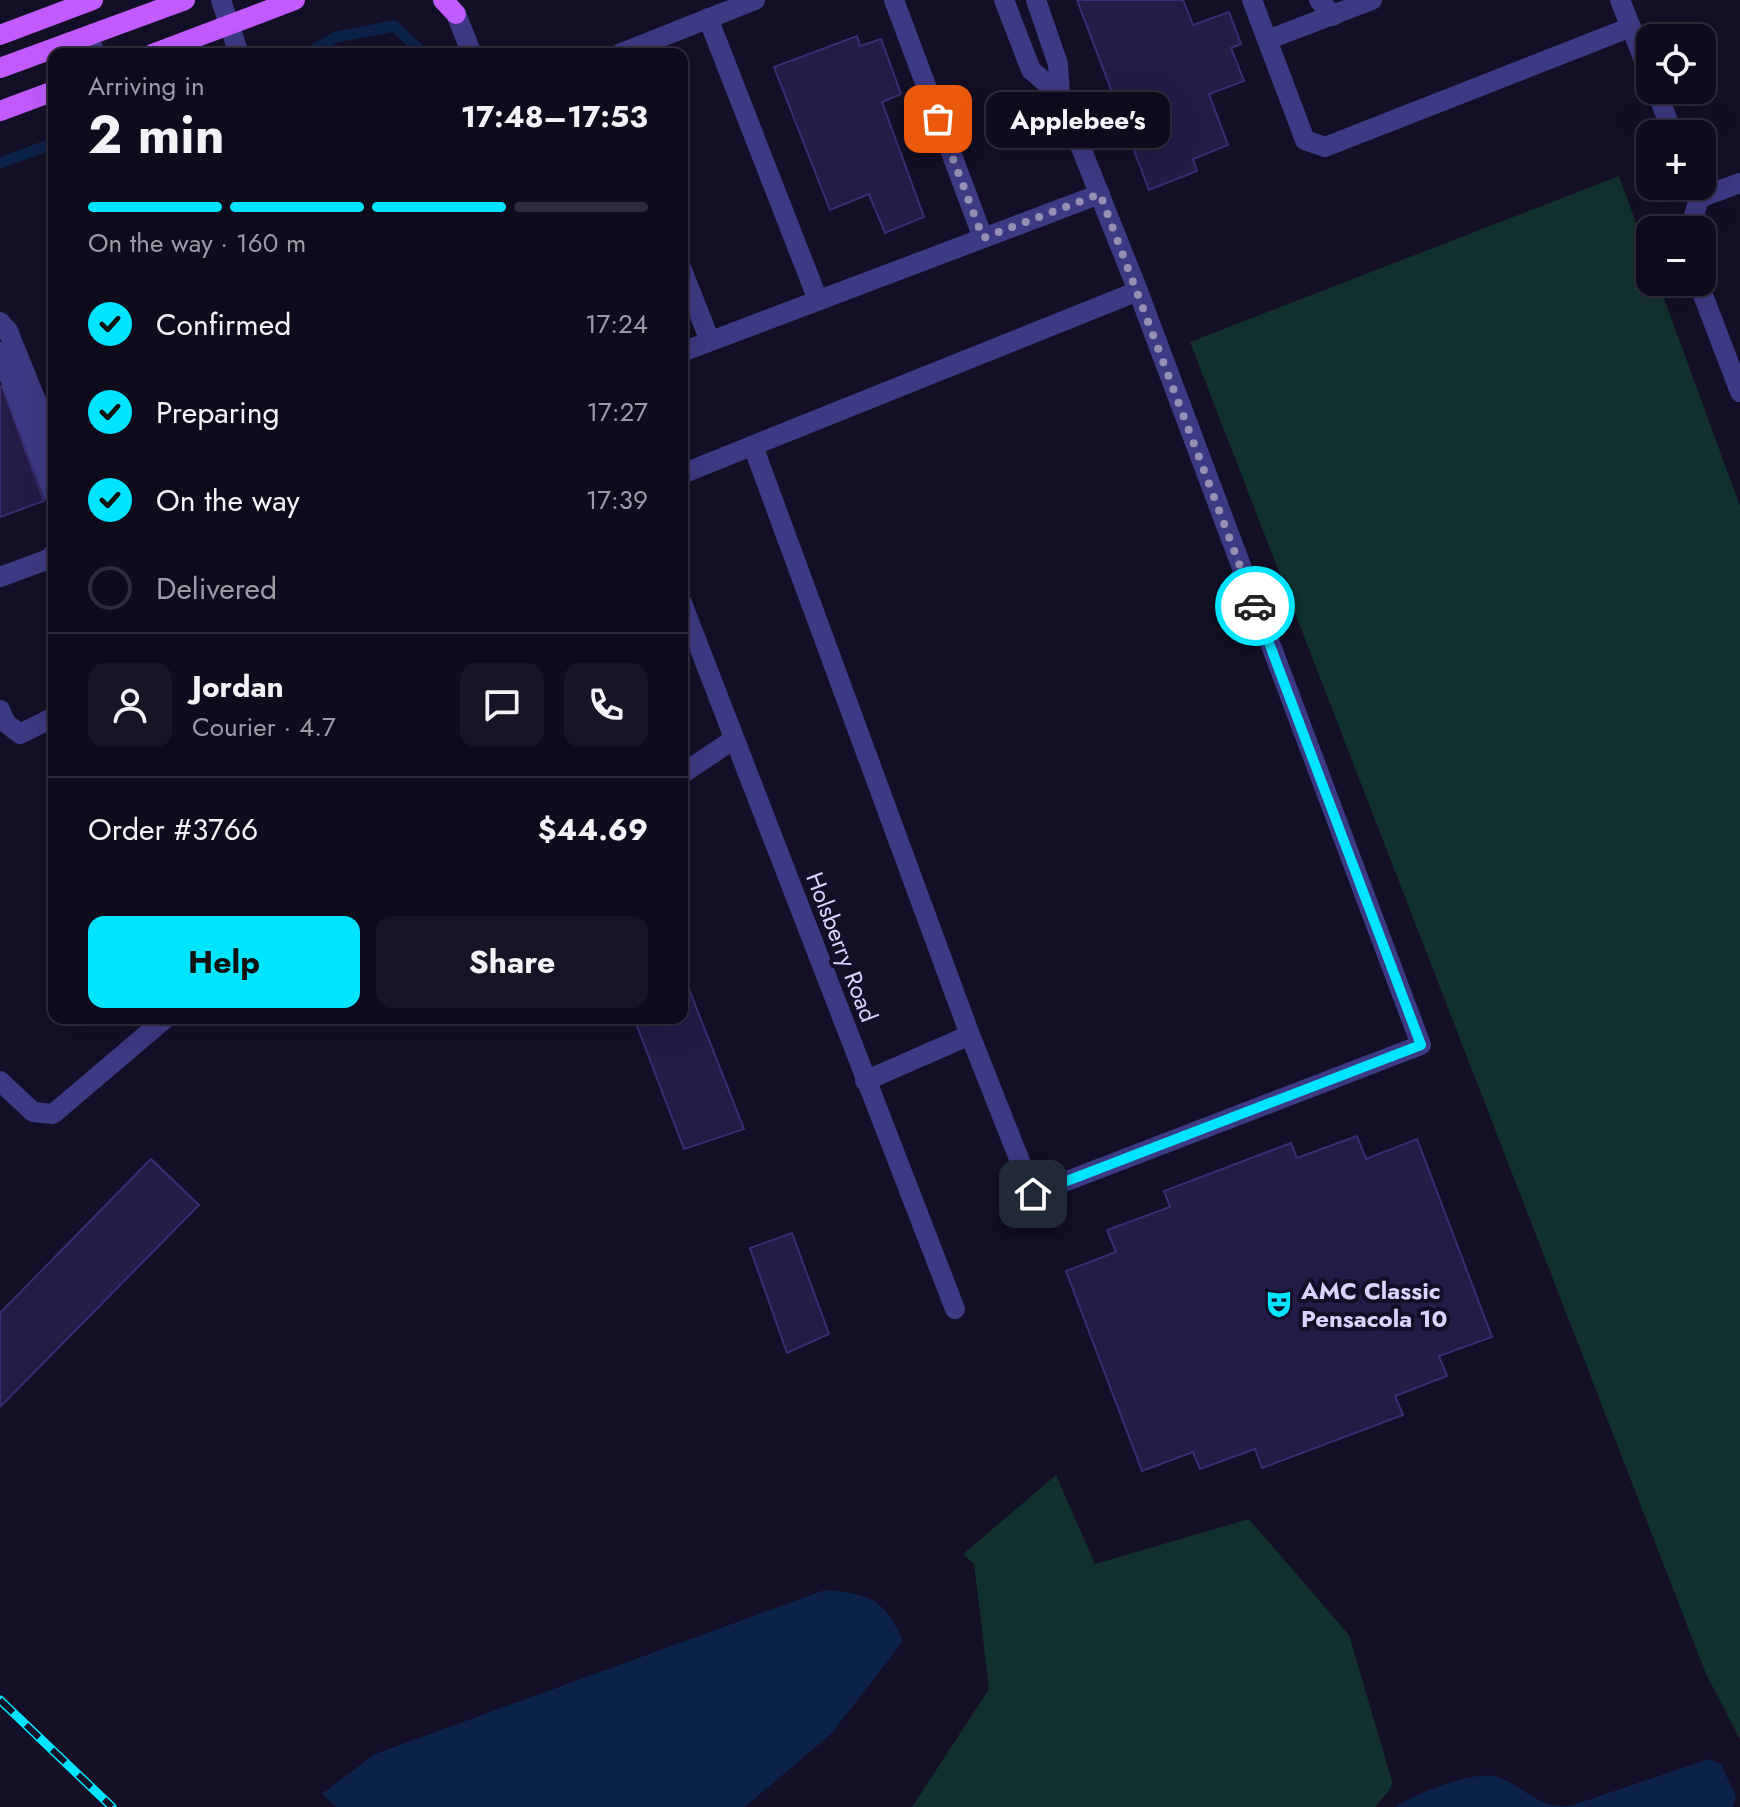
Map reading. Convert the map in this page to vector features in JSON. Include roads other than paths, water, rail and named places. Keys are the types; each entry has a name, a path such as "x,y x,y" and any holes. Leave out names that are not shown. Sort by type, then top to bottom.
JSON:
{"main road":[{"path":"0,35 93,0"},
{"path":"92,45 185,0"},
{"path":"168,48 295,0"},
{"path":"0,68 48,56"},
{"path":"0,111 48,93"}],"lane":[{"path":"221,0 237,48"},
{"path":"894,0 983,238"},
{"path":"1004,0 1031,70 1060,95"},
{"path":"753,446 970,1035 1033,1194 1421,1045 1138,291 1060,95 1058,64 1036,0"},
{"path":"1252,0 1305,140 1325,147 1631,27"},
{"path":"1319,0 1333,16"},
{"path":"1267,40 1372,0"},
{"path":"1620,0 1636,40"},
{"path":"634,48 751,1"},
{"path":"450,7 469,48"},
{"path":"708,18 818,300"},
{"path":"1716,188 1740,183"},
{"path":"688,350 1100,194"},
{"path":"688,285 710,341"},
{"path":"688,472 1138,291"},
{"path":"1703,296 1740,392"},
{"path":"0,322 8,331 48,430"},
{"path":"0,352 48,479"},
{"path":"0,577 48,559"},
{"name":"Holsberry Road","path":"688,619 955,1309"},
{"path":"0,710 6,723 20,734 48,720"},
{"path":"688,770 734,739"},
{"path":"0,1081 33,1112 53,1114 159,1024"},
{"path":"865,1081 970,1035"}],"water":[{"path":"825,1590 854,1594 874,1601 889,1616 903,1641 832,1733 745,1807 336,1807 322,1794 375,1754"},
{"path":"1709,1759 1721,1764 1736,1797 1733,1807 1396,1807 1445,1784 1487,1775 1507,1781 1547,1803 1570,1806"}],"waterway":[{"path":"317,48 336,37 394,26 418,48"},
{"path":"0,163 48,145"}],"railway":[{"path":"0,1700 112,1807"}],"place":[{"name":"Applebee's","path":"938,119"},
{"name":"AMC Classic Pensacola 10","path":"1279,1304"}]}
